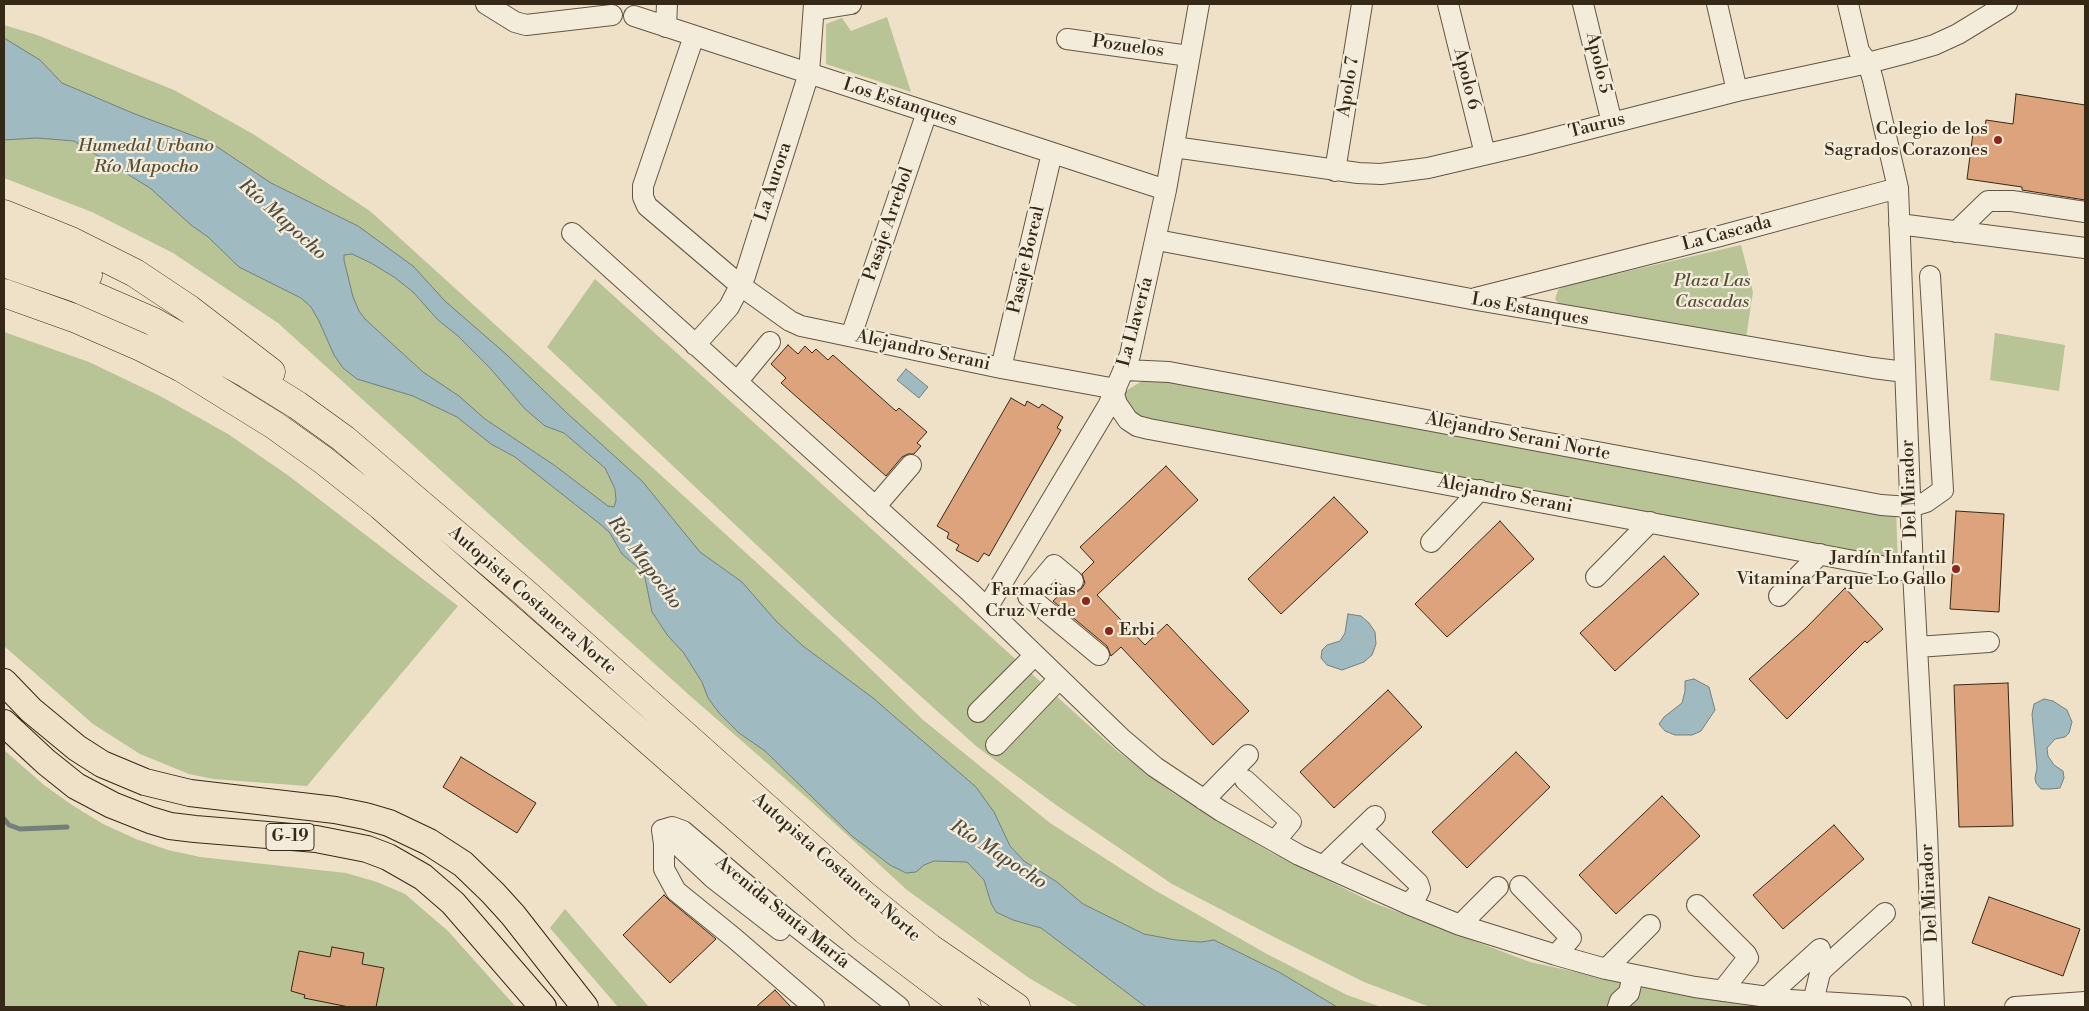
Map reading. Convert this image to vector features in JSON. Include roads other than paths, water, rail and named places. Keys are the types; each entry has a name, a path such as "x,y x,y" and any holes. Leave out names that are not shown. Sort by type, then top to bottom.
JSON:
{"highway":[{"path":"4,214 71,241 157,287 231,340 287,385 344,440"},
{"path":"4,242 44,255 77,269 116,293 152,321"},
{"name":"Autopista Costanera Norte","path":"4,262 76,288 152,321 247,374 344,440 524,592 863,894 930,948 1016,1007"},
{"name":"Autopista Costanera Norte","path":"4,293 74,318 143,348 182,368 274,425 336,470 388,512 865,930 967,1007"},
{"path":"4,306 74,318"}],"main road":[{"name":"G-19","path":"4,682 44,721 77,748 102,764 145,782 190,794 327,809 364,816 389,823 429,842 463,864 493,893 513,915 585,1007"},
{"name":"G-19","path":"4,723 40,757 76,786 112,805 150,820 170,826 195,829 316,838 367,848 388,857 423,877 453,903 543,1007"}],"street":[{"path":"486,4 515,22 526,25 612,15"},
{"path":"666,27 667,4"},
{"path":"814,7 852,4"},
{"name":"La Llavería","path":"986,608 1090,436 1125,370 1136,333 1157,240 1199,4"},
{"name":"Apolo 7","path":"1335,171 1362,4"},
{"name":"Apolo 6","path":"1448,4 1485,154"},
{"name":"Apolo 5","path":"1584,4 1612,123"},
{"path":"1717,4 1737,91"},
{"name":"Del Mirador","path":"1848,4 1859,51 1868,63 1898,188 1910,507 1934,1007"},
{"name":"Taurus","path":"1174,148 1335,171 1381,174 1403,172 1485,154 1737,91 1868,63 1934,45 1958,34 1985,10 2007,4"},
{"name":"La Aurora","path":"696,345 729,307 742,286 809,73 814,7"},
{"name":"Los Estanques","path":"634,16 1166,190"},
{"name":"Alejandro Serani","path":"694,36 643,186 643,197 648,206 742,286 790,321 801,326 1115,391"},
{"name":"Pozuelos","path":"1067,39 1189,56"},
{"name":"Pasaje Arrebol","path":"851,336 926,112"},
{"name":"Pasaje Boreal","path":"1001,368 1052,153"},
{"name":"La Cascada","path":"1470,299 1555,276 1720,236 1898,188"},
{"path":"1956,232 1988,201 1993,200 2085,212"},
{"path":"1899,224 2085,248"},
{"path":"572,233 986,608 1059,679 1149,761 1204,800 1323,866 1408,904 1460,925 1556,955 1606,969 1722,991 1813,1002 1901,1007"},
{"name":"Los Estanques","path":"1157,240 1549,313 1905,372"},
{"path":"1549,313 1544,303 1545,291 1555,276"},
{"path":"1910,507 1926,502 1943,490 1930,276"},
{"path":"737,382 770,342"},
{"name":"Alejandro Serani Norte","path":"1125,370 1169,372 1872,504 1910,507"},
{"path":"1115,391 1122,413 1137,426"},
{"name":"Alejandro Serani","path":"1090,436 1112,425 1137,426 1913,572"},
{"path":"875,507 912,465"},
{"path":"1431,542 1480,490"},
{"path":"1596,577 1650,522"},
{"path":"1779,596 1820,554"},
{"path":"1014,562 1040,582"},
{"path":"1073,582 1054,566 1028,596 1099,656"},
{"path":"1917,647 1989,642"},
{"path":"978,712 1035,655"},
{"path":"996,745 1059,679"},
{"path":"1204,800 1248,755"},
{"path":"1245,780 1291,822 1275,841"},
{"path":"1323,866 1375,816"},
{"name":"Avenida Santa María","path":"814,1007 676,891 664,868 662,830 672,827 683,830 788,921 898,1007"},
{"path":"1371,838 1418,883 1420,889 1408,904"},
{"path":"1520,886 1571,938 1556,955"},
{"path":"1460,925 1498,887"},
{"path":"1698,904 1748,958 1722,991"},
{"path":"1813,1002 1820,974 1824,968 1885,913"},
{"path":"1606,969 1650,925"},
{"path":"1767,997 1820,949"},
{"path":"1618,1007 1620,1001 1629,993 1634,974"},
{"path":"2027,1007 2085,1002"}],"water":[{"name":"Río Mapocho","path":"4,38 40,60 62,83 135,114 210,142 271,183 358,226 413,266 445,301 507,355 568,414 642,481 700,552 742,582 776,621 803,646 873,698 976,787 994,812 1010,846 1024,861 1057,882 1083,904 1144,934 1176,940 1201,942 1214,940 1279,972 1337,1007 1146,1007 1041,928 1013,920 996,912 991,903 984,880 967,862 934,861 924,865 916,872 906,873 890,865 852,836 765,751 739,733 719,713 708,698 702,682 683,652 668,636 652,612 644,573 622,554 610,533 600,524 515,457 491,444 457,417 413,396 357,379 343,368 334,355 311,307 301,298 239,267 208,237 191,225 150,188 74,141 37,138 4,140","holes":["352,254 394,277 413,292 438,320 458,336 490,368 525,409 545,426 564,433 605,468 615,489 616,500 614,507 608,506 554,465 485,419 459,396 423,372 365,319 353,297 344,255"]},
{"path":"906,369 928,387 919,398 897,380"},
{"path":"1348,614 1361,616 1369,623 1375,632 1376,644 1372,655 1364,662 1342,670 1327,665 1321,658 1322,650 1327,645 1340,641 1345,633"},
{"path":"1694,679 1709,687 1715,710 1701,731 1692,735 1675,735 1665,731 1659,724 1664,717 1682,703 1685,681"},
{"path":"2044,699 2053,701 2067,710 2072,722 2069,733 2065,737 2055,739 2047,748 2048,756 2054,765 2063,771 2064,778 2060,788 2041,789 2036,783 2035,778 2037,768 2032,714 2034,704"}],"waterway":[{"path":"4,819 9,825 20,829 67,827"}],"place":[{"name":"Colegio de los Sagrados Corazones","path":"1998,140"},
{"name":"Jardín Infantil Vitamina Parque Lo Gallo","path":"1956,569"},
{"name":"Farmacias Cruz Verde","path":"1086,601"},
{"name":"Erbi","path":"1109,631"}],"park label":[{"name":"Humedal Urbano Río Mapocho","path":"146,157"},
{"name":"Plaza Las Cascadas","path":"1712,292"}]}
